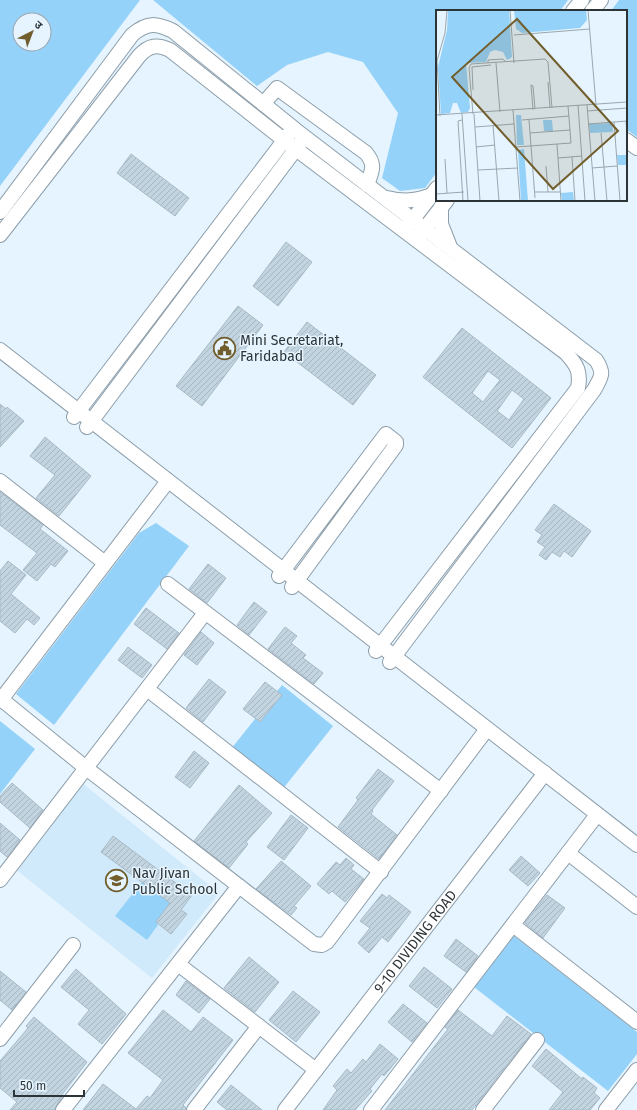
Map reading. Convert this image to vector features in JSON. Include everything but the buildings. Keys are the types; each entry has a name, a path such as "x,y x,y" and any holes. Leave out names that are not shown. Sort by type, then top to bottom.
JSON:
{"street":[{"path":"575,10 582,0"},
{"path":"593,10 601,0"},
{"path":"0,212 132,36 150,25 161,25 173,31 382,197 408,225"},
{"path":"0,235 139,56 145,49 153,46 162,46 170,50 290,144 420,234 566,354 577,365 580,377 578,388 378,649"},
{"path":"263,104 277,88 366,153 372,161 372,169 367,185"},
{"path":"89,424 290,144 294,128"},
{"path":"76,414 290,144 305,137"},
{"path":"627,141 637,148"},
{"path":"382,197 402,202 419,200 435,191"},
{"path":"408,225 435,191"},
{"path":"420,234 444,204"},
{"path":"444,204 441,224 450,249"},
{"path":"392,659 589,396 602,376 601,368 596,360 450,249 420,234"},
{"path":"0,350 63,399 76,414"},
{"path":"0,359 89,424 542,776 637,845"},
{"path":"63,399 84,395 96,389"},
{"path":"104,431 106,401"},
{"path":"89,424 104,431 166,484"},
{"path":"281,573 386,434 396,442 396,445 295,584"},
{"path":"0,481 105,563"},
{"path":"166,484 1,700 86,768 314,944 319,945 327,942 381,872 485,731"},
{"path":"168,584 441,791"},
{"path":"0,880 205,613"},
{"path":"147,689 381,872"},
{"path":"542,776 593,820 637,853"},
{"name":"9-10 DIVIDING ROAD","path":"285,1110 542,776"},
{"path":"371,1110 593,820"},
{"path":"568,853 637,907"},
{"path":"63,1110 239,886"},
{"path":"512,925 637,1022"},
{"path":"0,1039 73,945"},
{"path":"178,964 316,1070"},
{"path":"194,1110 259,1026"},
{"path":"483,1110 537,1040"},
{"path":"606,1110 637,1070"}],"shaded area":[{"path":"0,0 140,0 0,186"},
{"path":"153,0 568,0 561,10 436,10 436,173 425,188 400,191 382,178 398,113 363,62 328,52 287,65 257,86"},
{"path":"619,0 637,0 637,137 627,130 627,10 612,10"},
{"path":"156,523 189,546 54,725 16,694 139,533"},
{"path":"282,685 333,726 282,790 231,749"},
{"path":"0,721 35,749 0,794"},
{"name":"Nav Jivan Public School","path":"82,783 219,893 152,978 14,868"},
{"path":"142,882 170,903 156,922 158,925 147,940 115,916"},
{"path":"514,936 637,1032 637,1054 608,1091 474,987"}],"place":[{"name":"Mini Secretariat, Faridabad","path":"225,348"},
{"name":"Nav Jivan Public School","path":"117,881"}]}
